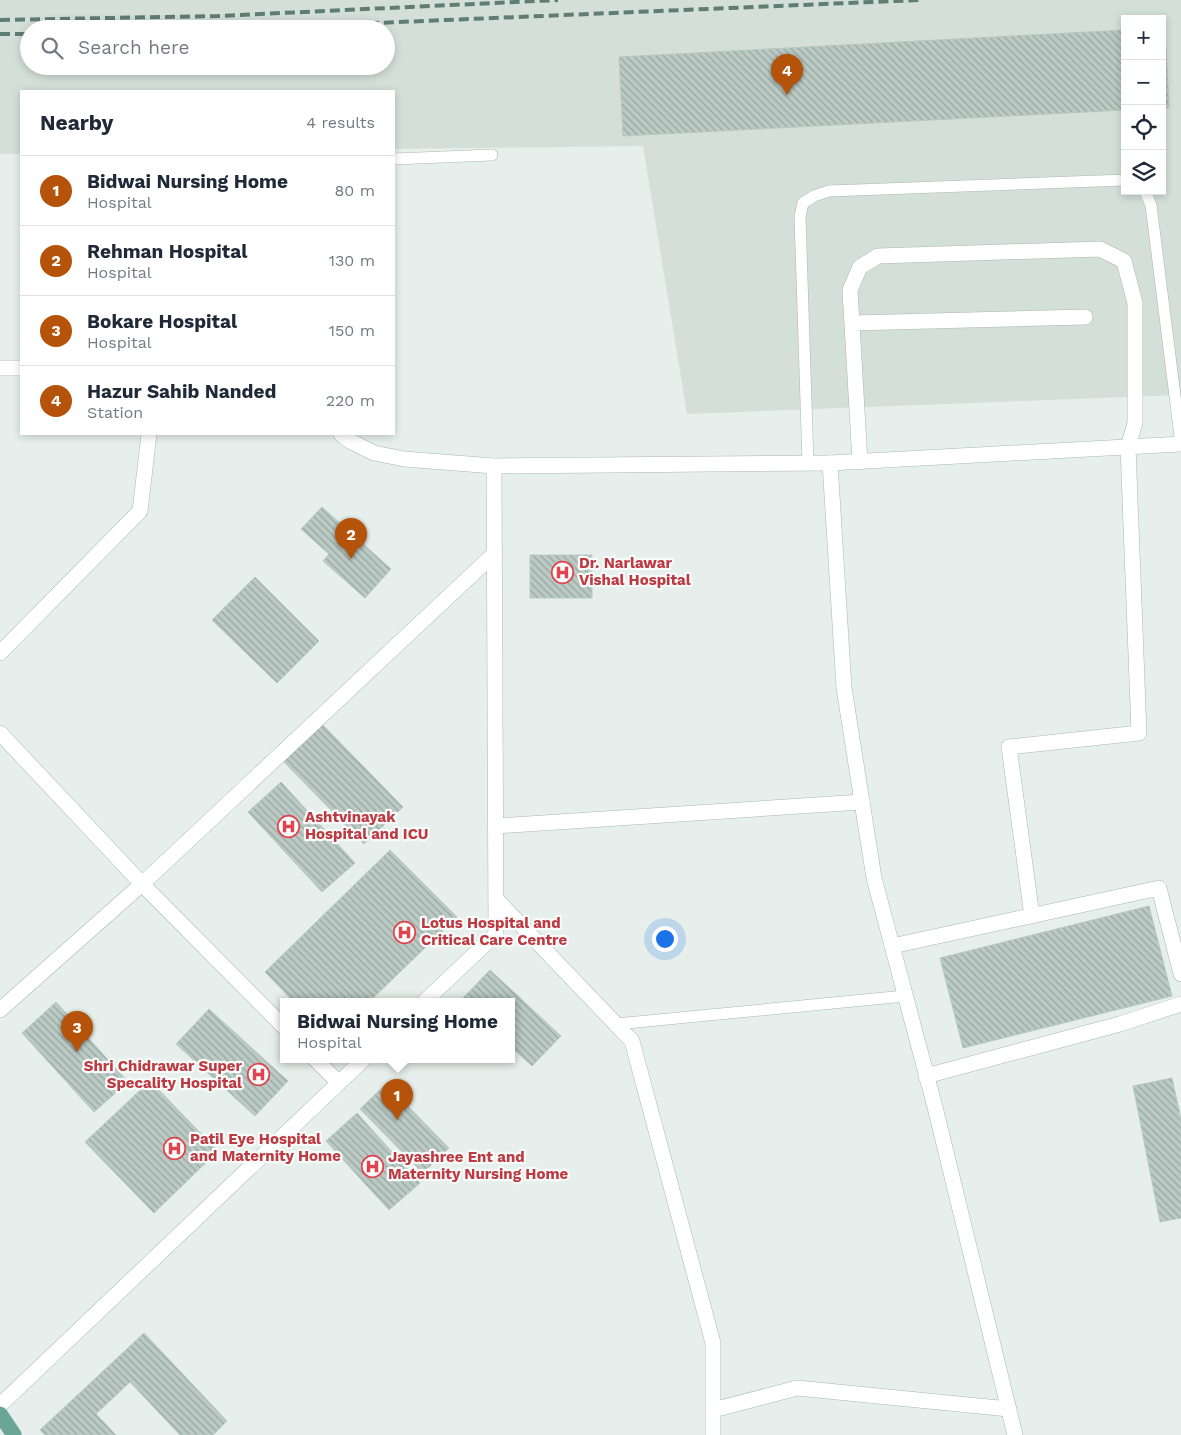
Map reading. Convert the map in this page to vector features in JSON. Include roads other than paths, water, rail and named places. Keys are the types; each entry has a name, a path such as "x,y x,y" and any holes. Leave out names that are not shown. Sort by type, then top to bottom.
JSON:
{"main road":[{"path":"0,1414 14,1435"}],"street":[{"path":"860,462 850,290 860,267 878,256 1100,249 1124,261 1135,303 1135,423 1128,446 1139,732 1009,747 1032,916"},
{"path":"853,323 1085,316"},
{"path":"0,368 20,368"},
{"path":"0,653 140,511 149,435"},
{"path":"343,435 350,441 374,453 404,459 494,466 830,463 1181,444"},
{"path":"830,463 844,688 874,878 926,1076 1015,1435"},
{"path":"428,998 496,934 494,466"},
{"path":"0,1010 142,884 495,553"},
{"path":"0,733 142,884 280,1023"},
{"path":"496,826 862,802"},
{"path":"892,946 1159,888 1181,974"},
{"path":"496,899 632,1041 714,1343 714,1435"},
{"path":"926,1076 1120,1024 1181,1004"},
{"path":"319,1063 339,1083"},
{"path":"0,1405 360,1063"},
{"path":"714,1410 797,1388 1009,1409"}],"lane":[{"path":"395,159 492,155"},
{"path":"808,463 800,217 803,203 814,196 829,191 1121,180"},
{"path":"1147,195 1151,205 1181,444"},
{"path":"616,1024 905,996"}],"railway":[{"path":"0,20 218,16 558,0"},
{"path":"395,22 919,0"},
{"path":"0,34 20,34"}],"place":[{"name":"Hazur Sahib Nanded","path":"787,95"},
{"name":"Rehman Hospital","path":"351,559"},
{"name":"Dr. Narlawar Vishal Hospital","path":"563,572"},
{"name":"Ashtvinayak Hospital and ICU","path":"289,826"},
{"name":"Lotus Hospital and Critical Care Centre","path":"405,932"},
{"name":"Bokare Hospital","path":"77,1052"},
{"name":"Shri Chidrawar Super Specality Hospital","path":"258,1075"},
{"name":"Bidwai Nursing Home","path":"397,1120"},
{"name":"Patil Eye Hospital and Maternity Home","path":"174,1148"},
{"name":"Jayashree Ent and Maternity Nursing Home","path":"372,1166"}]}
